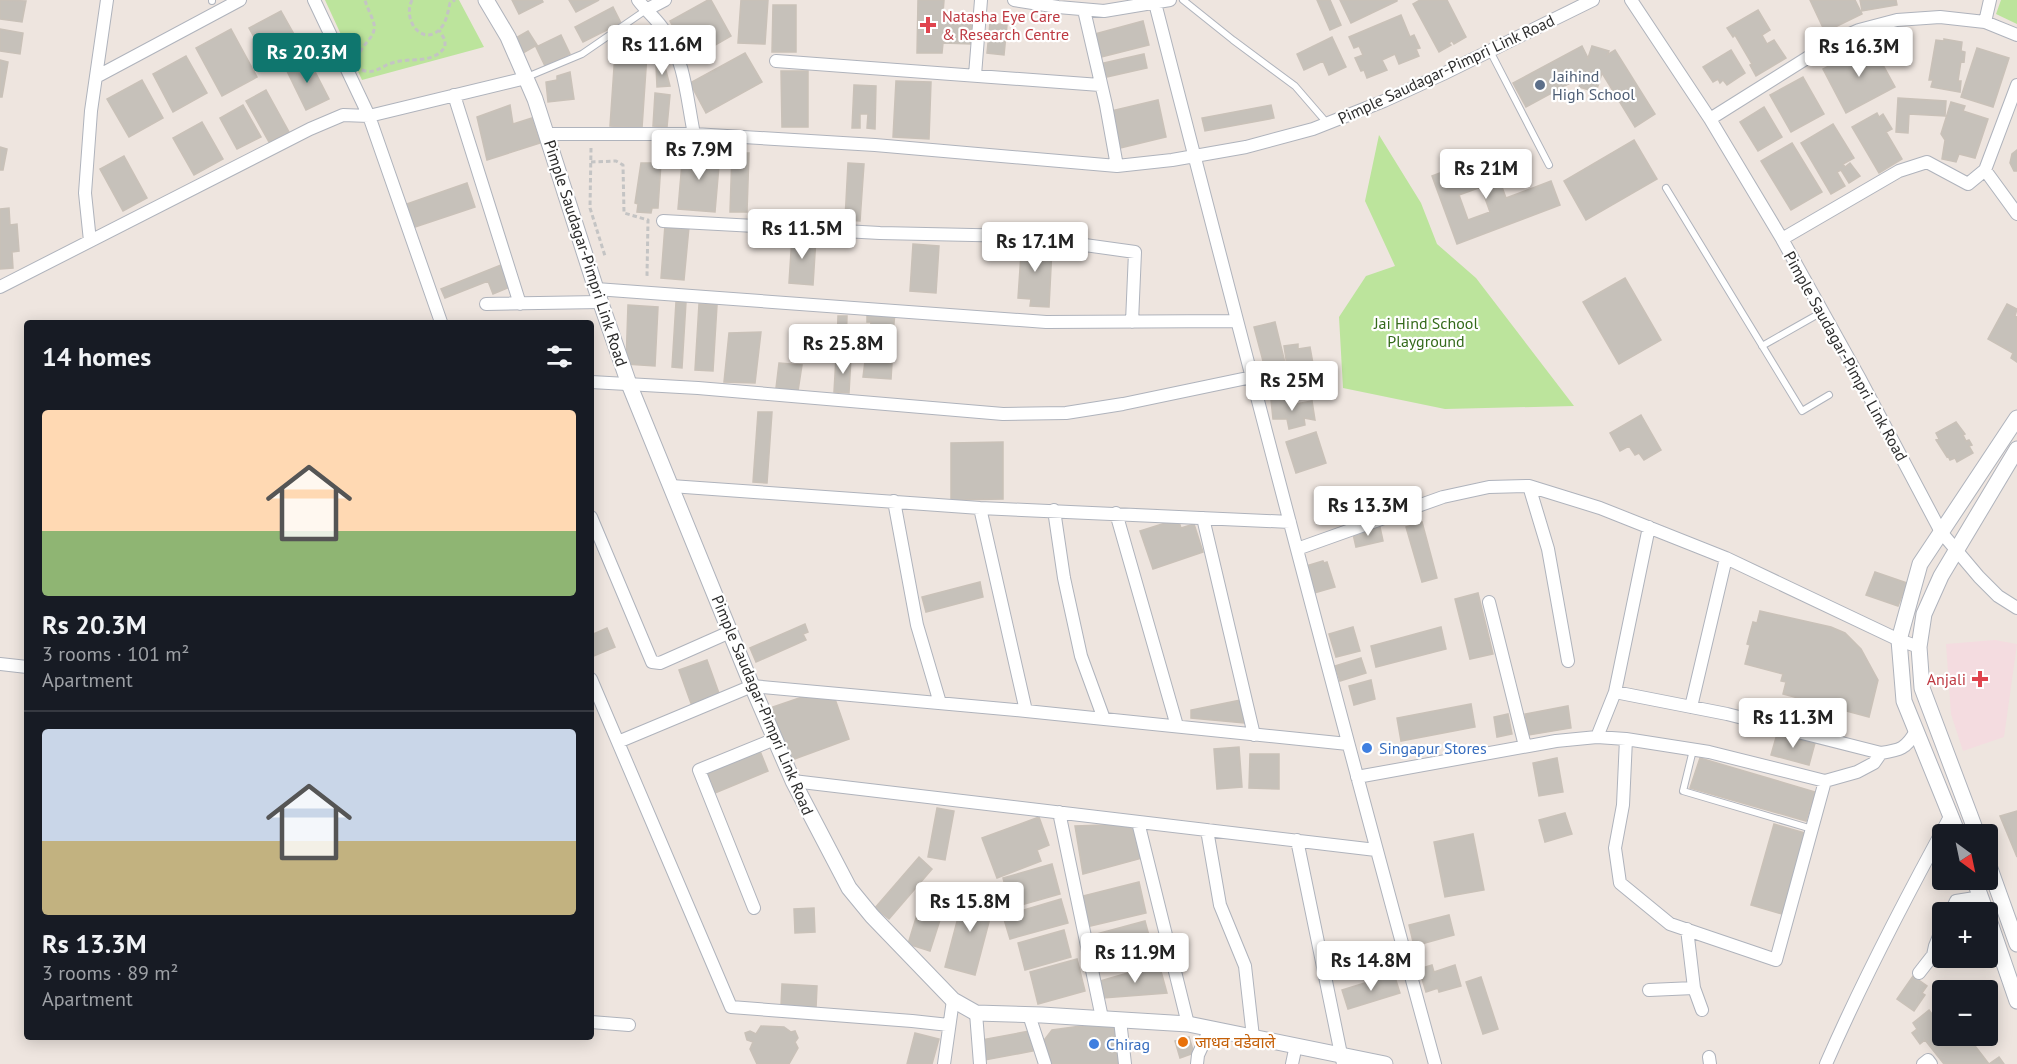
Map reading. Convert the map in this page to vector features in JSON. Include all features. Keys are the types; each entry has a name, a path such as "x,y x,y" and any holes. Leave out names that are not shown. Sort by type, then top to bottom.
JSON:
{"street":[{"path":"90,241 85,193 91,111 107,0"},
{"path":"96,77 240,0"},
{"path":"314,0 369,116 440,320"},
{"name":"Pimple Saudagar-Pimpri Link Road","path":"486,0 508,37 548,134 629,384 752,686 793,781 849,888 872,916 953,1000 976,1013 1188,1024 1296,1045 1341,1059 1385,1064"},
{"path":"642,5 665,0"},
{"path":"975,75 981,0"},
{"path":"1014,0 1104,11 1170,0"},
{"name":"Pimple Saudagar-Pimpri Link Road","path":"548,134 694,134 875,145 1117,166 1195,156 1246,147 1328,124 1384,101 1593,0"},
{"name":"Pimple Saudagar-Pimpri Link Road","path":"1631,0 1710,119 1782,239 1860,378 1941,532 1979,577 1998,596 2017,608"},
{"path":"1985,22 1990,0"},
{"path":"1155,3 1236,321 1435,1064"},
{"path":"642,5 665,30 675,49 681,67 694,134"},
{"path":"1084,10 1106,105 1117,166"},
{"path":"1710,119 1834,41 1859,30 1897,20 1940,17 1985,22 2017,35"},
{"path":"776,61 1100,85"},
{"path":"0,287 310,129 343,115 369,116 526,78"},
{"path":"1782,239 1899,171 1926,162 1968,184 1985,170 2017,85"},
{"path":"454,95 520,304"},
{"path":"1985,170 2017,214"},
{"path":"663,220 880,233 1020,236 1135,252 1132,322"},
{"path":"486,304 520,304 599,296 1046,322 1236,321"},
{"path":"594,382 710,389 1003,414 1066,413 1123,404 1252,377"},
{"path":"1954,824 1904,701 1899,640 1920,564 2017,418"},
{"path":"1973,824 1922,688 1919,647 1924,614 1941,576 2017,449"},
{"path":"671,486 980,508 1290,522"},
{"path":"1297,549 1443,497 1489,487 1529,486 1590,504 1726,558 1899,640 1919,647"},
{"path":"1529,486 1548,549 1568,661"},
{"path":"894,501 917,625 940,703"},
{"path":"980,508 1026,711"},
{"path":"1054,510 1064,578 1081,656 1104,719"},
{"path":"1116,513 1177,726"},
{"path":"1203,518 1254,735"},
{"path":"594,525 652,662 660,663 730,632"},
{"path":"1597,737 1615,692 1649,527"},
{"path":"1691,707 1726,558"},
{"path":"1489,602 1525,747"},
{"path":"0,664 24,667"},
{"path":"594,686 731,1007 949,1025"},
{"path":"618,742 752,686 1348,744"},
{"path":"1615,692 1727,714 1881,753 1899,751 1909,743 1916,731"},
{"path":"1357,777 1556,741 1597,737 1626,738 1693,749 1825,782 1874,764 1881,753"},
{"path":"1626,738 1623,805 1615,848 1620,883 1670,924 1776,960 1825,782"},
{"path":"754,908 699,770 775,739"},
{"path":"793,781 1376,850"},
{"path":"1059,812 1102,1018"},
{"path":"1826,1064 1850,1008 1918,874 1951,815"},
{"path":"1138,822 1188,1024"},
{"path":"1207,830 1220,905 1245,966 1253,1037"},
{"path":"1297,840 1341,1059"},
{"path":"1998,890 2017,944"},
{"path":"1687,929 1694,988 1702,1010"},
{"path":"1998,946 2017,1001"},
{"path":"1919,973 1932,956"},
{"path":"1649,990 1694,988"},
{"path":"944,1064 953,1000"},
{"path":"976,1013 981,1064"},
{"path":"1029,1015 1045,1064"},
{"path":"1120,1020 1125,1064"},
{"path":"594,1022 629,1025"},
{"path":"1197,1064 1198,1055 1210,1029"},
{"path":"1292,1064 1296,1045"},
{"path":"1923,1064 1928,1060 1931,1064"}],"lane":[{"path":"1183,0 1295,86 1328,124"},
{"path":"526,78 582,54 642,5"},
{"path":"1490,51 1550,165"},
{"path":"1666,188 1802,411 1829,395"},
{"path":"1762,346 1823,312"},
{"path":"1693,749 1683,791 1812,829"}],"path":[{"path":"365,0 375,26 374,32 359,50 357,56 361,70 376,71 400,61 435,56 445,47 445,40 439,30"},
{"path":"412,0 408,8 408,16 415,29 423,34 432,34 439,30 445,21 448,2 455,0"},
{"path":"591,134 590,208 605,256"},
{"path":"591,162 616,161 623,165 624,213 648,220 647,276"}],"shaded area":[{"name":"Anjali","path":"1995,640 2017,644 2004,737 1963,751 1951,714 1946,644"}],"green space":[{"path":"325,0 459,0 484,47 362,80"},
{"path":"2001,0 2017,0 2017,24 1996,14"},
{"name":"Jai Hind School Playground","path":"1379,135 1421,203 1437,244 1476,278 1574,406 1445,409 1343,388 1339,317 1366,276 1395,266 1365,201"}],"building":[{"path":"0,0 26,1 22,22 0,19"},
{"path":"512,0 542,0 543,2 519,14"},
{"path":"569,0 599,0 576,12"},
{"path":"711,0 731,36 691,59 670,21"},
{"path":"741,0 768,0 765,44 738,43"},
{"path":"918,0 944,0 943,13 972,14 971,44 943,43 942,53 917,53"},
{"path":"1317,0 1330,0 1341,25 1330,30"},
{"path":"1340,0 1397,0 1397,1 1351,23"},
{"path":"1420,0 1447,0 1466,37 1454,44 1452,41 1449,43 1451,45 1439,52 1413,4"},
{"path":"1810,0 1855,0 1862,14 1825,32"},
{"path":"1860,0 1896,0 1897,5 1862,11"},
{"path":"773,5 796,5 796,52 772,52"},
{"path":"613,7 621,23 583,42 575,27"},
{"path":"1758,10 1770,30 1762,35 1767,44 1774,40 1786,58 1756,76 1750,65 1752,64 1735,35 1733,37 1727,28"},
{"path":"281,11 304,52 272,69 249,28"},
{"path":"1401,15 1410,37 1414,35 1420,48 1416,49 1419,56 1399,64 1395,54 1382,60 1387,70 1367,78 1355,58 1363,55 1359,46 1354,48 1349,37"},
{"path":"1143,21 1149,45 1097,58 1091,35"},
{"path":"990,23 1007,25 1004,55 987,53"},
{"path":"0,29 23,33 20,54 0,51"},
{"path":"231,29 257,77 222,96 196,48"},
{"path":"528,31 537,45 523,53 514,39"},
{"path":"561,35 570,54 545,66 536,47"},
{"path":"1332,37 1346,67 1329,75 1323,61 1304,70 1297,54"},
{"path":"1944,39 1962,42 1961,51 1965,52 1958,81 1961,81 1960,92 1931,87 1933,80 1929,80 1936,40 1944,41"},
{"path":"1871,43 1895,87 1846,113 1823,69"},
{"name":"Jaihind High School","path":"1582,46 1588,58 1592,46 1609,51 1607,55 1615,50 1655,114 1635,127 1602,73 1596,92 1579,87 1583,76 1526,107 1513,83"},
{"path":"1977,48 2009,58 1993,107 1961,97"},
{"path":"1731,50 1745,73 1727,85 1723,80 1720,83 1718,79 1713,82 1703,67"},
{"path":"615,53 647,54 642,128 610,126"},
{"path":"745,53 762,82 706,113 690,83"},
{"path":"1144,54 1147,68 1102,78 1099,64"},
{"path":"186,56 207,93 173,112 153,74"},
{"path":"308,58 329,99 306,110 286,69"},
{"path":"0,60 8,62 2,97 0,97"},
{"path":"664,63 670,86 657,87 656,65"},
{"path":"781,71 808,71 808,127 782,127"},
{"path":"570,72 574,99 548,102 546,82 557,80 557,76"},
{"path":"1803,77 1824,114 1791,132 1770,95"},
{"path":"142,80 163,118 129,137 107,99"},
{"path":"896,81 931,82 929,139 893,137"},
{"path":"854,85 876,86 875,129 867,128 868,114 860,114 860,128 852,128"},
{"path":"266,90 289,132 269,142 246,101"},
{"path":"655,93 670,95 667,127 653,126"},
{"path":"1898,98 1946,101 1945,116 1909,114 1908,133 1896,132"},
{"path":"1158,100 1166,137 1120,148 1111,111"},
{"path":"1951,102 1965,106 1963,111 1988,119 1975,158 1959,154 1956,162 1942,159 1945,140 1941,134"},
{"path":"243,105 261,137 237,149 220,118"},
{"path":"510,105 513,124 532,118 540,143 487,160 477,117"},
{"path":"1271,105 1274,118 1205,131 1202,118"},
{"path":"1764,107 1782,137 1758,151 1740,122"},
{"path":"1877,113 1879,117 1883,114 1892,129 1886,132 1902,159 1879,173 1852,127"},
{"path":"202,122 223,159 194,175 173,138"},
{"path":"1833,124 1854,158 1843,164 1845,167 1850,163 1860,176 1849,183 1841,170 1837,172 1845,186 1831,194 1801,143"},
{"path":"1634,140 1657,179 1586,220 1564,181"},
{"path":"1792,143 1822,192 1791,210 1761,161"},
{"path":"0,147 7,149 3,170 0,170"},
{"path":"2017,150 2017,171 2014,171 2010,163 2012,154"},
{"path":"683,151 720,154 715,212 678,209"},
{"path":"732,153 749,153 747,212 730,212"},
{"path":"1490,154 1506,198 1551,181 1560,205 1457,244 1432,176","holes":["1481,187 1490,212 1468,220 1459,195"]},
{"path":"124,156 147,198 123,211 100,169"},
{"path":"641,163 661,163 658,208 652,208 651,213 637,212 638,204 635,203"},
{"path":"848,163 864,164 860,221 845,220"},
{"path":"467,183 475,207 412,228 404,205"},
{"path":"9,208 10,225 17,224 19,251 12,252 13,268 0,269 0,209"},
{"path":"665,225 689,227 684,280 661,278"},
{"path":"792,236 816,238 813,285 789,283"},
{"path":"1022,239 1036,240 1036,244 1052,248 1049,307 1030,306 1031,299 1018,298"},
{"path":"913,244 939,246 936,293 910,291"},
{"path":"501,265 510,287 493,294 488,281 445,298 441,289"},
{"path":"1625,278 1661,340 1619,364 1583,302"},
{"path":"676,302 686,302 682,368 672,367"},
{"path":"699,304 717,305 713,371 695,370"},
{"path":"2007,304 2017,309 2015,316 2017,317 2017,362 2011,358 2013,353 1988,339"},
{"path":"628,305 658,307 655,366 626,364"},
{"path":"867,311 895,313 893,333 886,333 885,347 892,347 892,352 865,351 865,343 869,343 871,322 867,322"},
{"path":"838,316 847,316 846,346 837,346"},
{"path":"1275,322 1287,371 1267,376 1254,327"},
{"path":"761,332 755,383 724,382 729,333"},
{"path":"1298,344 1298,349 1310,347 1315,375 1289,379 1284,346"},
{"path":"836,357 851,357 849,393 834,392"},
{"path":"865,361 892,363 891,379 863,377"},
{"path":"779,363 802,365 798,391 776,388"},
{"path":"1290,397 1291,405 1312,401 1315,420 1304,418 1305,425 1289,429 1287,419 1273,419 1271,400"},
{"path":"758,412 772,412 767,483 753,482"},
{"path":"1641,415 1661,450 1644,460 1639,453 1635,455 1629,446 1620,451 1610,433"},
{"path":"1956,422 1965,434 1963,435 1966,441 1969,440 1972,445 1969,446 1973,453 1957,462 1955,458 1950,460 1947,457 1936,440 1939,439 1936,433"},
{"path":"1316,432 1326,463 1296,473 1286,442"},
{"path":"1003,442 1003,499 951,500 951,443"},
{"path":"1178,519 1181,528 1194,524 1203,552 1153,569 1140,531"},
{"path":"1422,522 1437,578 1422,582 1406,527"},
{"path":"1380,527 1383,541 1356,547 1353,534"},
{"path":"1327,562 1335,587 1314,593 1306,566"},
{"path":"1875,572 1907,583 1898,606 1866,595"},
{"path":"980,582 983,597 926,612 922,597"},
{"path":"1478,593 1493,654 1470,659 1455,599"},
{"path":"1760,611 1831,627 1845,633 1861,649 1878,680 1869,717 1783,694 1786,682 1781,681 1783,674 1745,664 1753,622 1757,623"},
{"path":"805,624 808,632 803,634 806,640 756,662 750,648"},
{"path":"1353,627 1360,651 1336,657 1329,634"},
{"path":"1441,627 1446,649 1376,667 1371,646"},
{"path":"607,628 615,647 594,656 594,634"},
{"path":"1361,658 1366,673 1340,681 1335,666"},
{"path":"707,660 720,696 692,706 679,670"},
{"path":"1371,680 1375,699 1354,705 1349,686"},
{"path":"805,696 835,699 849,739 789,761 770,708"},
{"path":"1241,700 1244,723 1191,718 1191,710"},
{"path":"1471,704 1475,727 1401,741 1397,718"},
{"path":"1568,706 1571,728 1529,735 1525,714"},
{"path":"1508,714 1512,734 1497,737 1494,717"},
{"path":"1777,734 1815,743 1809,765 1771,755"},
{"path":"1239,747 1242,787 1217,789 1214,749"},
{"path":"760,751 768,771 715,793 707,772"},
{"path":"1250,754 1279,754 1279,789 1249,788"},
{"path":"1557,758 1563,792 1539,796 1533,763"},
{"path":"1700,758 1815,792 1806,821 1690,788"},
{"path":"937,808 954,811 945,860 928,857"},
{"path":"2017,811 2017,857 2000,816"},
{"path":"1565,813 1572,834 1545,842 1539,820"},
{"path":"1039,817 1049,845 1037,850 1041,861 997,878 982,838"},
{"path":"1134,824 1142,858 1083,874 1075,826"},
{"path":"1774,824 1805,833 1782,914 1751,905"},
{"path":"1473,834 1484,890 1445,897 1434,842"},
{"path":"919,857 932,869 889,919 875,908"},
{"path":"1052,864 1060,894 1011,908 1003,878"},
{"path":"1139,882 1146,913 1086,927 1079,897"},
{"path":"926,885 949,892 930,951 908,944"},
{"path":"965,891 995,899 975,975 945,967"},
{"path":"1061,899 1068,923 1010,939 1003,916"},
{"path":"814,908 815,932 795,933 794,909"},
{"path":"1449,915 1454,935 1414,946 1409,925"},
{"path":"1145,921 1154,954 1098,969 1089,936"},
{"path":"1064,930 1071,957 1025,970 1018,943"},
{"path":"1077,959 1085,991 1038,1004 1030,972"},
{"path":"1159,964 1167,993 1103,998 1100,981"},
{"path":"1432,965 1434,972 1455,965 1461,986 1439,992 1438,988 1426,992 1419,969"},
{"path":"1394,974 1400,993 1348,1009 1342,990"},
{"path":"1913,976 1927,986 1922,993 1925,995 1914,1011 1897,999"},
{"path":"1481,977 1498,1029 1483,1034 1466,982"},
{"path":"782,984 817,986 816,1008 781,1006"},
{"path":"1929,1010 1932,1014 1932,1046 1975,1046 1989,1064 1944,1064 1925,1040 1920,1044 1912,1033 1917,1029 1913,1023"},
{"name":"Chirag","path":"1117,1021 1123,1064 1049,1064 1042,1043 1052,1030"},
{"path":"761,1026 784,1027 791,1032 795,1031 798,1038 795,1042 798,1048 789,1064 757,1064 750,1049 753,1042 747,1040 745,1033 750,1031 756,1034"},
{"path":"1030,1031 1033,1051 985,1060 981,1040"},
{"path":"915,1033 939,1039 932,1064 907,1064"},
{"path":"1189,1037 1194,1053 1180,1058 1175,1041"},
{"path":"1999,1057 2004,1064 1989,1064"}],"place":[{"name":"Natasha Eye Care & Research Centre","path":"928,25"},
{"name":"Jaihind High School","path":"1540,85"},
{"name":"Anjali","path":"1980,679"},
{"name":"Singapur Stores","path":"1367,748"},
{"name":"जाधव वडेवाले","path":"1183,1042"},
{"name":"Chirag","path":"1094,1044"}]}
